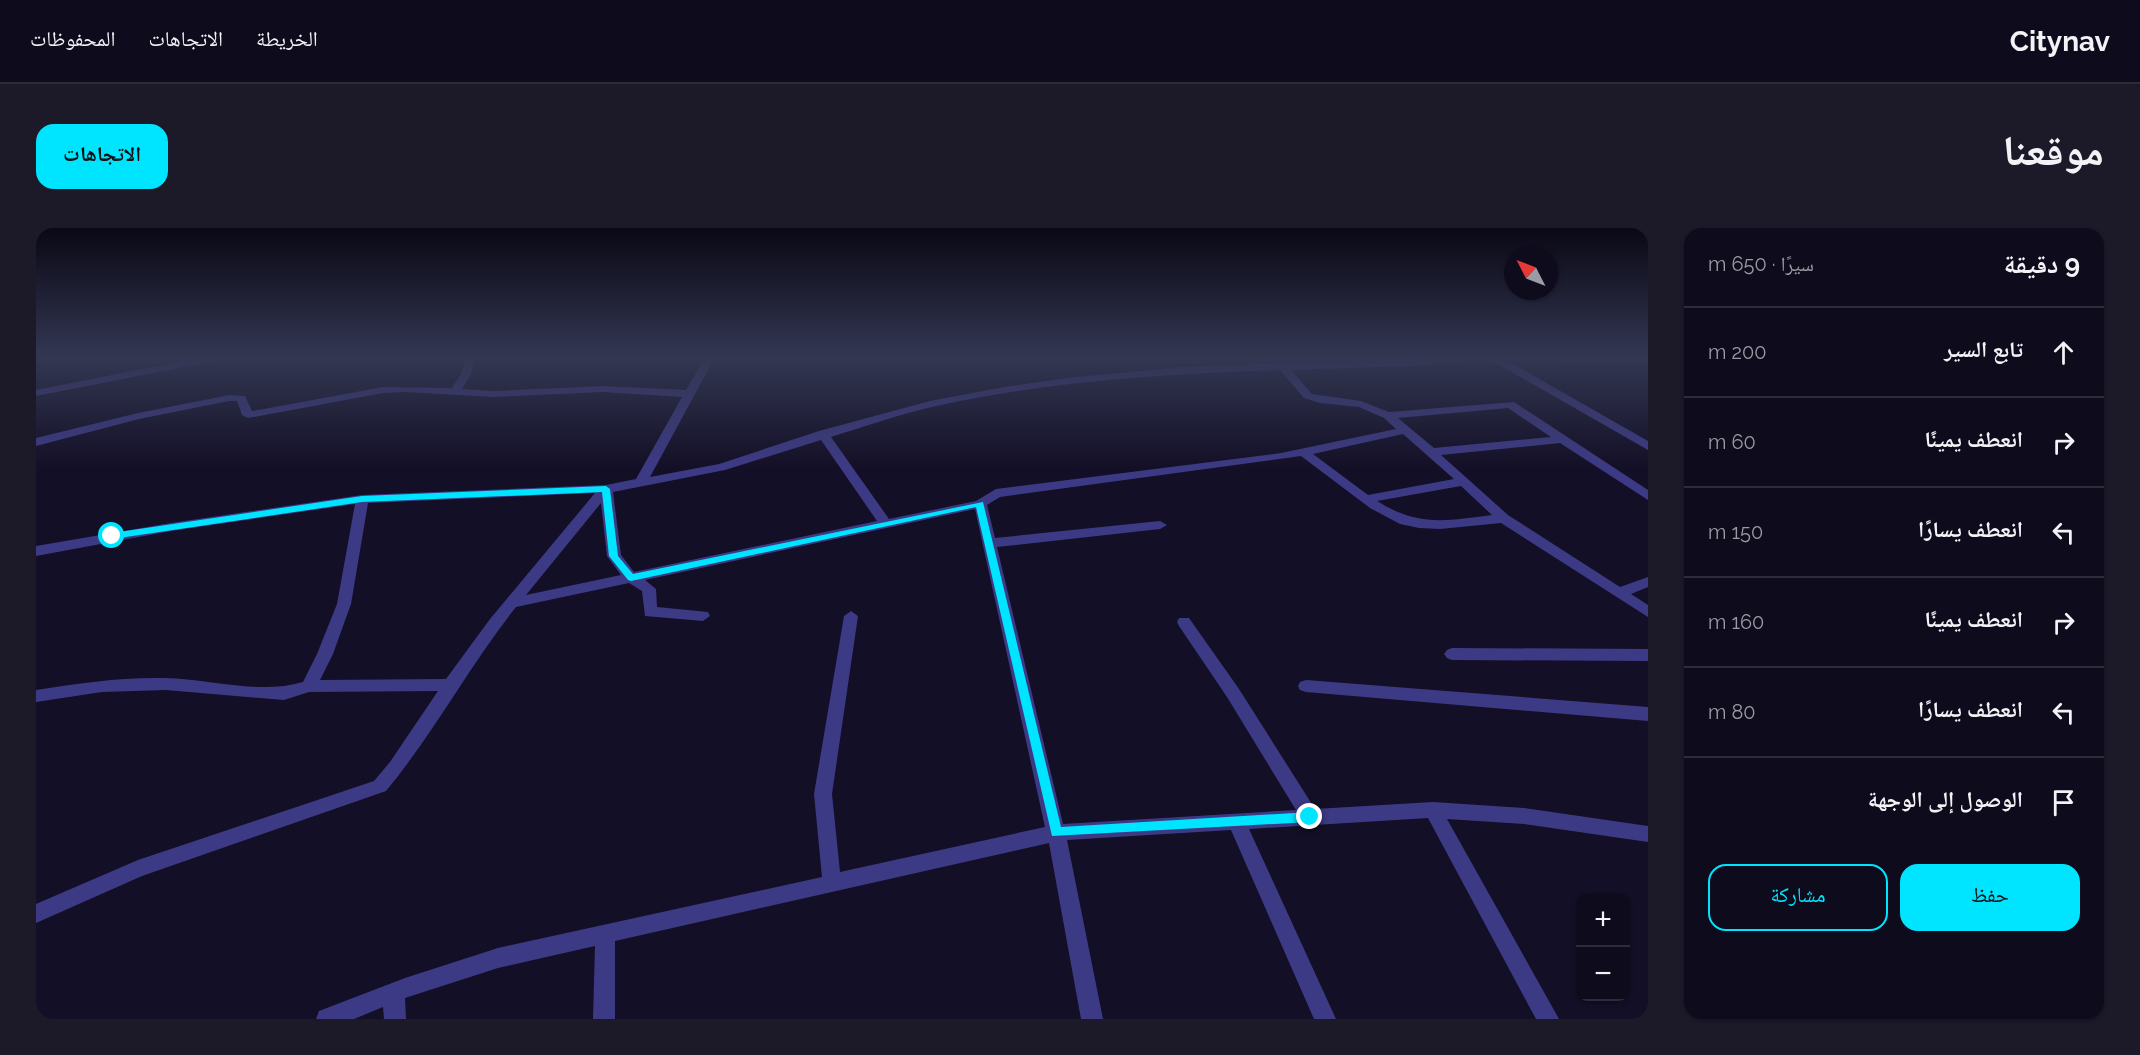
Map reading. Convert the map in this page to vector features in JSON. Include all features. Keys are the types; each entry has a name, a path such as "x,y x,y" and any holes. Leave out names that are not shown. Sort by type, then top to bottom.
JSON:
{"street":[{"path":"36,442 138,416 229,398 242,398 248,415 363,394"},
{"path":"641,482 689,394"},
{"path":"36,551 171,527 362,499 606,489 721,466 923,406 984,394"},
{"path":"1306,394 1320,400 1361,404 1388,416 1503,518 1648,612"},
{"path":"1557,394 1648,447"},
{"path":"1388,416 1510,404 1646,492"},
{"path":"512,603 980,504 996,493 1304,453 1406,430"},
{"path":"823,434 886,524"},
{"path":"1431,452 1565,439"},
{"path":"1304,453 1396,518 1416,524 1438,525 1503,518"},
{"path":"1366,499 1461,482"},
{"path":"606,489 614,556 631,578 649,589 650,612 704,616"},
{"path":"36,914 138,869 380,786 396,767 451,685 512,603 606,489"},
{"path":"309,686 325,654 344,604 362,499"},
{"path":"980,504 1056,833 1092,1019"},
{"path":"989,543 1160,525"},
{"path":"1619,593 1648,582"},
{"path":"832,883 823,794 851,616"},
{"path":"1184,622 1233,693 1310,817"},
{"path":"1452,654 1648,655"},
{"path":"36,696 102,686 166,684 284,694 309,686 451,685"},
{"path":"1306,686 1648,714"},
{"path":"1433,810 1548,1019"},
{"path":"327,1019 450,972 498,958 1056,833 1433,810 1524,816 1648,834"},
{"path":"1236,821 1325,1019"},
{"path":"604,1019 605,934"},
{"path":"392,993 395,1019"}],"route":[{"path":"112,536 362,499 414,495 606,489 614,556 631,578 980,504 1056,833 1310,817"}]}
